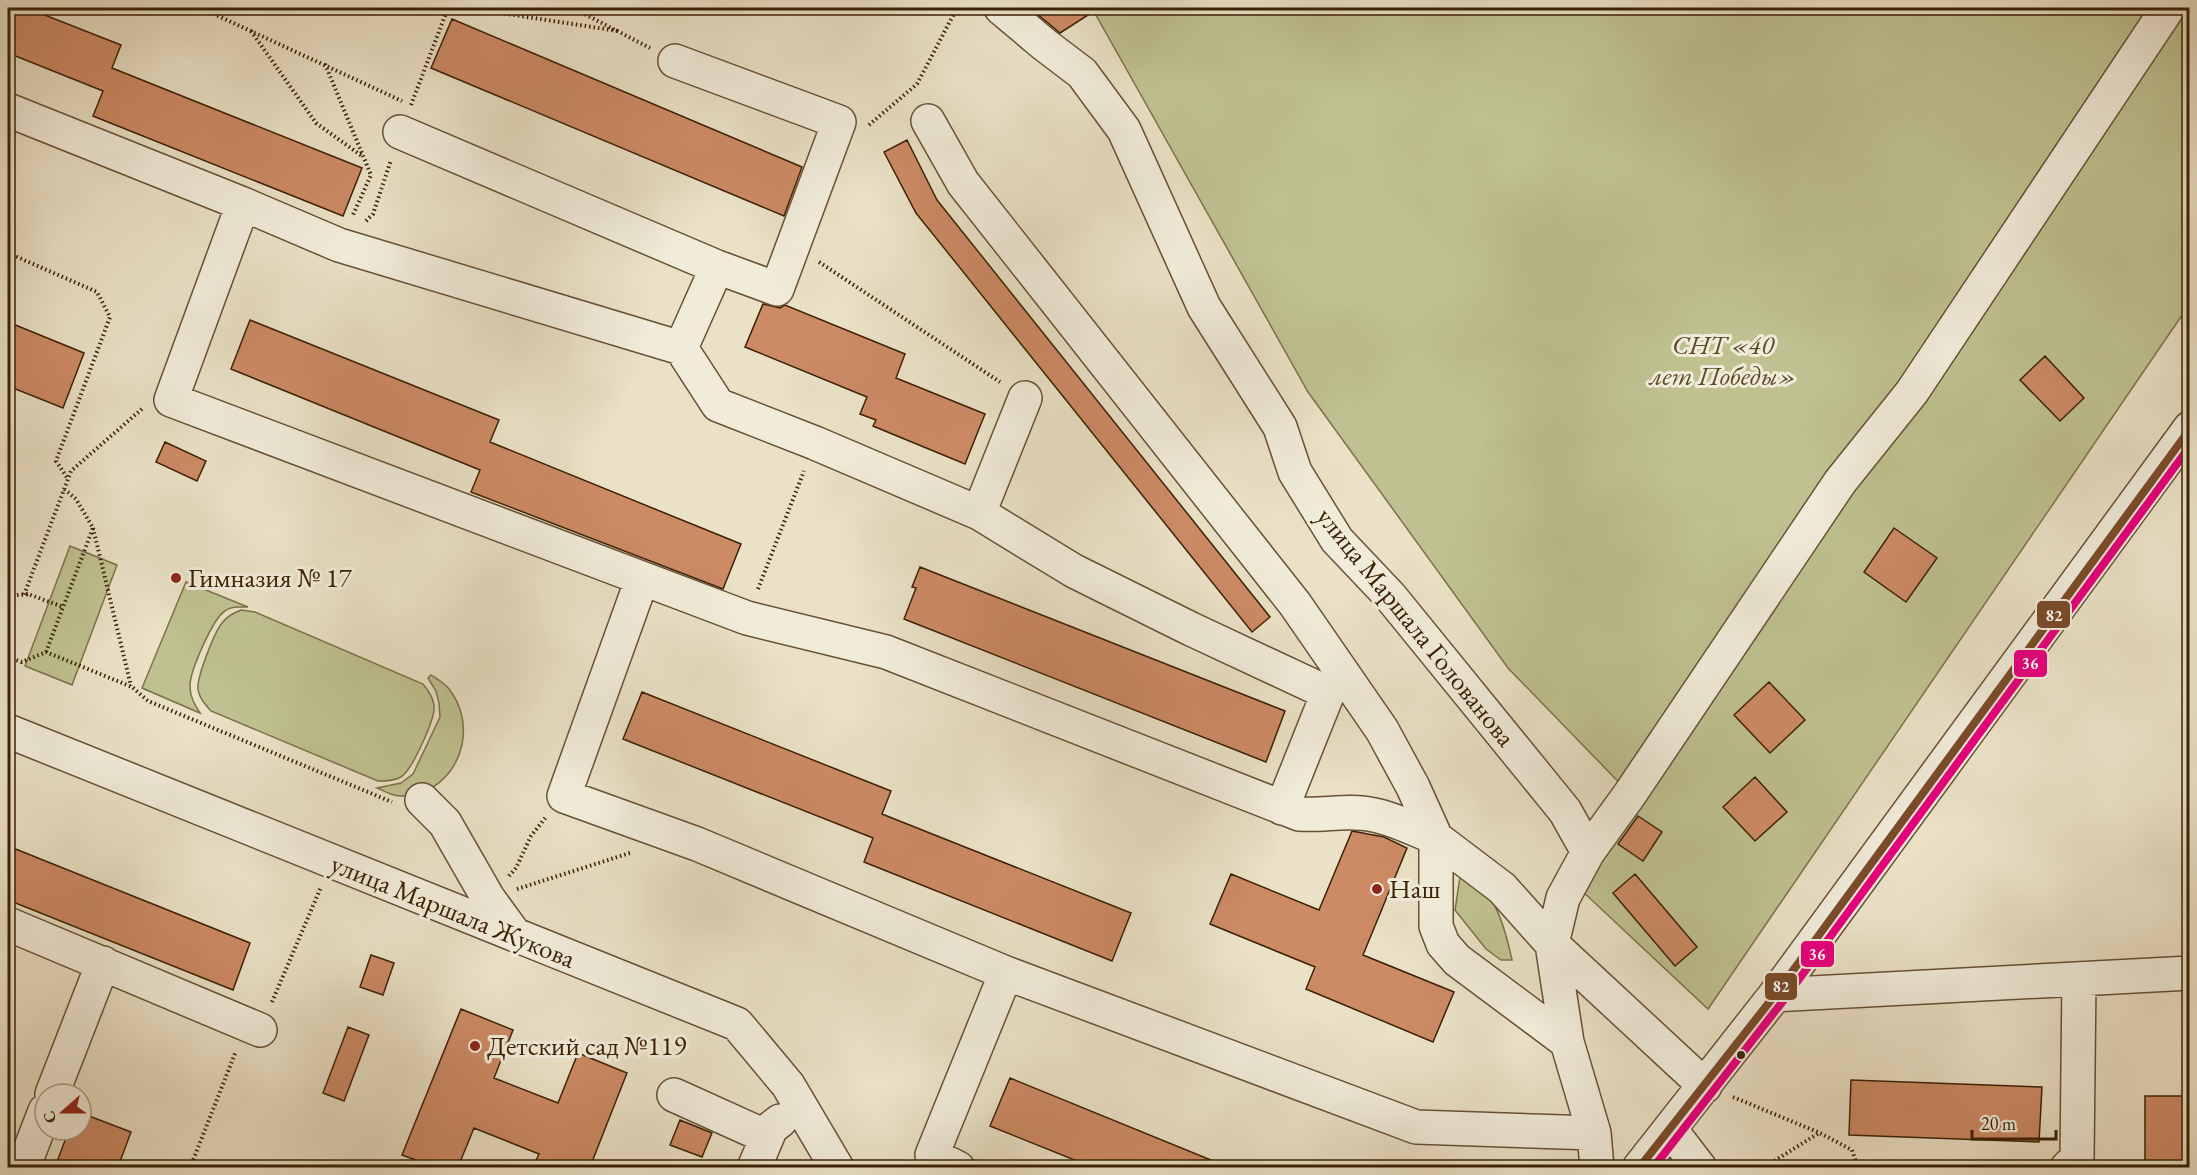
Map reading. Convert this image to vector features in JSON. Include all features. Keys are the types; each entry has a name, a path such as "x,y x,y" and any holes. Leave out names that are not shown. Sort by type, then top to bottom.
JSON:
{"street":[{"name":"улица Маршала Голованова","path":"1001,8 1082,73 1124,130 1204,307 1280,427 1295,472 1337,540 1390,596 1565,812 1588,852"},
{"path":"1597,1167 1594,1132 1567,1042 1552,944 1563,898 1588,852 1630,794 1840,482 1912,392 2168,8"},
{"path":"405,118 717,267 777,289 839,122 675,61"},
{"path":"8,110 339,245 681,348 718,405 815,443 979,513 1074,571 1328,693 1282,807"},
{"path":"928,121 963,183 1295,604 1382,730 1413,787 1436,838 1436,926 1443,944 1457,960 1567,1042"},
{"path":"243,204 157,404 747,618 886,652 1299,814 1347,812 1375,815 1436,838 1502,888 1552,944 1705,1086"},
{"path":"681,348 717,267"},
{"path":"979,513 1025,398"},
{"path":"1639,1167 1775,995 2190,428"},
{"path":"642,579 564,796 697,844 1006,973 1416,1127 1594,1132"},
{"name":"улица Маршала Жукова","path":"8,731 737,1024 788,1085 837,1167"},
{"path":"422,800 445,823 488,898 515,935"},
{"path":"8,924 253,1027"},
{"path":"57,1082 103,963"},
{"path":"958,1167 932,1155 1006,973"},
{"path":"1775,995 2190,973"},
{"path":"2067,1167 2078,1158 2079,979"},
{"path":"674,1095 767,1137"},
{"path":"754,1167 771,1128 801,1107"},
{"path":"1670,1129 1700,1167"},
{"path":"23,1167 33,1142"}],"path":[{"path":"201,8 325,64 405,118"},
{"path":"339,245 373,214 405,118 448,8"},
{"path":"469,8 618,31"},
{"path":"573,8 675,61"},
{"path":"839,122 867,126 917,84 957,8"},
{"path":"251,30 316,123 364,157"},
{"path":"325,64 371,175 339,245"},
{"path":"793,245 1025,398"},
{"path":"8,253 97,292 110,317 56,461 68,479"},
{"path":"24,595 71,471 157,404"},
{"path":"766,569 815,443"},
{"path":"64,489 76,500 93,528 132,687"},
{"path":"46,652 93,528"},
{"path":"8,596 28,594 63,607"},
{"path":"8,657 22,662 46,652 132,687 148,701 390,802 404,803 422,800"},
{"path":"488,898 516,868 531,836"},
{"path":"488,898 615,858"},
{"path":"190,1167 253,1027 324,882"},
{"path":"1705,1086 1820,1133 1852,1150 1858,1167"},
{"path":"1763,1167 1820,1133"}],"green space":[{"name":"СНТ «40 лет Победы»","path":"1092,8 2189,8 2189,305 1708,1009 1581,890 1637,801 1508,668 1308,392"},
{"path":"70,546 117,565 72,685 25,666"},
{"path":"186,582 248,607 227,609 214,624 203,646 193,670 190,687 192,698 200,713 142,688"},
{"path":"241,610 255,612 423,684 433,699 434,712 411,765 401,777 378,781 211,711 201,699 198,690 203,667 222,623"},
{"path":"431,675 449,689 462,716 462,745 457,759 450,772 426,791 402,796 377,788 401,783 413,774 440,717 436,691 428,678"},
{"path":"1460,877 1474,882 1489,896 1500,917 1512,960 1501,960 1486,949 1455,910"}],"building":[{"path":"8,8 27,8 121,45 112,68 362,168 343,216 93,116 103,91 8,53"},
{"path":"1030,8 1099,8 1060,33"},
{"path":"452,19 802,167 784,216 431,68"},
{"path":"907,140 937,200 1270,617 1252,632 916,213 884,152"},
{"path":"763,304 780,308 785,305 905,354 896,378 985,414 965,464 873,426 876,420 860,414 867,397 745,347"},
{"path":"250,320 499,420 490,442 741,544 723,589 471,492 480,470 231,369"},
{"path":"8,322 84,353 63,408 8,386"},
{"path":"2045,356 2084,398 2060,421 2020,380"},
{"path":"165,442 206,461 197,481 156,462"},
{"path":"1894,528 1937,558 1906,602 1864,572"},
{"path":"920,567 1285,711 1266,762 904,619 916,588 912,587"},
{"path":"1769,682 1805,720 1770,753 1734,715"},
{"path":"642,692 891,791 882,814 1131,913 1112,961 864,862 873,838 623,739"},
{"path":"1755,777 1787,812 1755,841 1723,807"},
{"path":"1638,816 1662,832 1643,861 1618,844"},
{"path":"1352,831 1384,837 1407,848 1363,955 1454,992 1433,1042 1306,989 1315,967 1210,924 1231,874 1319,910"},
{"path":"8,846 250,943 233,990 8,900"},
{"path":"1635,874 1697,947 1675,966 1613,893"},
{"path":"371,955 394,963 383,995 360,987"},
{"path":"461,1009 513,1030 494,1078 558,1103 578,1053 627,1073 590,1167 533,1167 539,1154 474,1128 458,1167 435,1167 402,1155"},
{"path":"348,1027 369,1035 344,1101 323,1093"},
{"path":"1010,1078 1228,1167 1092,1167 990,1126"},
{"path":"1851,1080 2042,1087 2039,1142 1849,1135"},
{"path":"2145,1096 2190,1096 2190,1167 2145,1167"},
{"path":"93,1118 131,1132 118,1167 55,1167 64,1142 93,1142"},
{"path":"680,1120 712,1133 702,1157 670,1145"}],"transit line":[{"name":"82","path":"1639,1168 1775,995 2190,429"},
{"name":"36","path":"1653,1168 1783,1001 2190,446"}],"place":[{"name":"Гимназия № 17","path":"176,578"},
{"name":"Наш","path":"1377,889"},
{"name":"Детский сад №119","path":"475,1046"}]}
